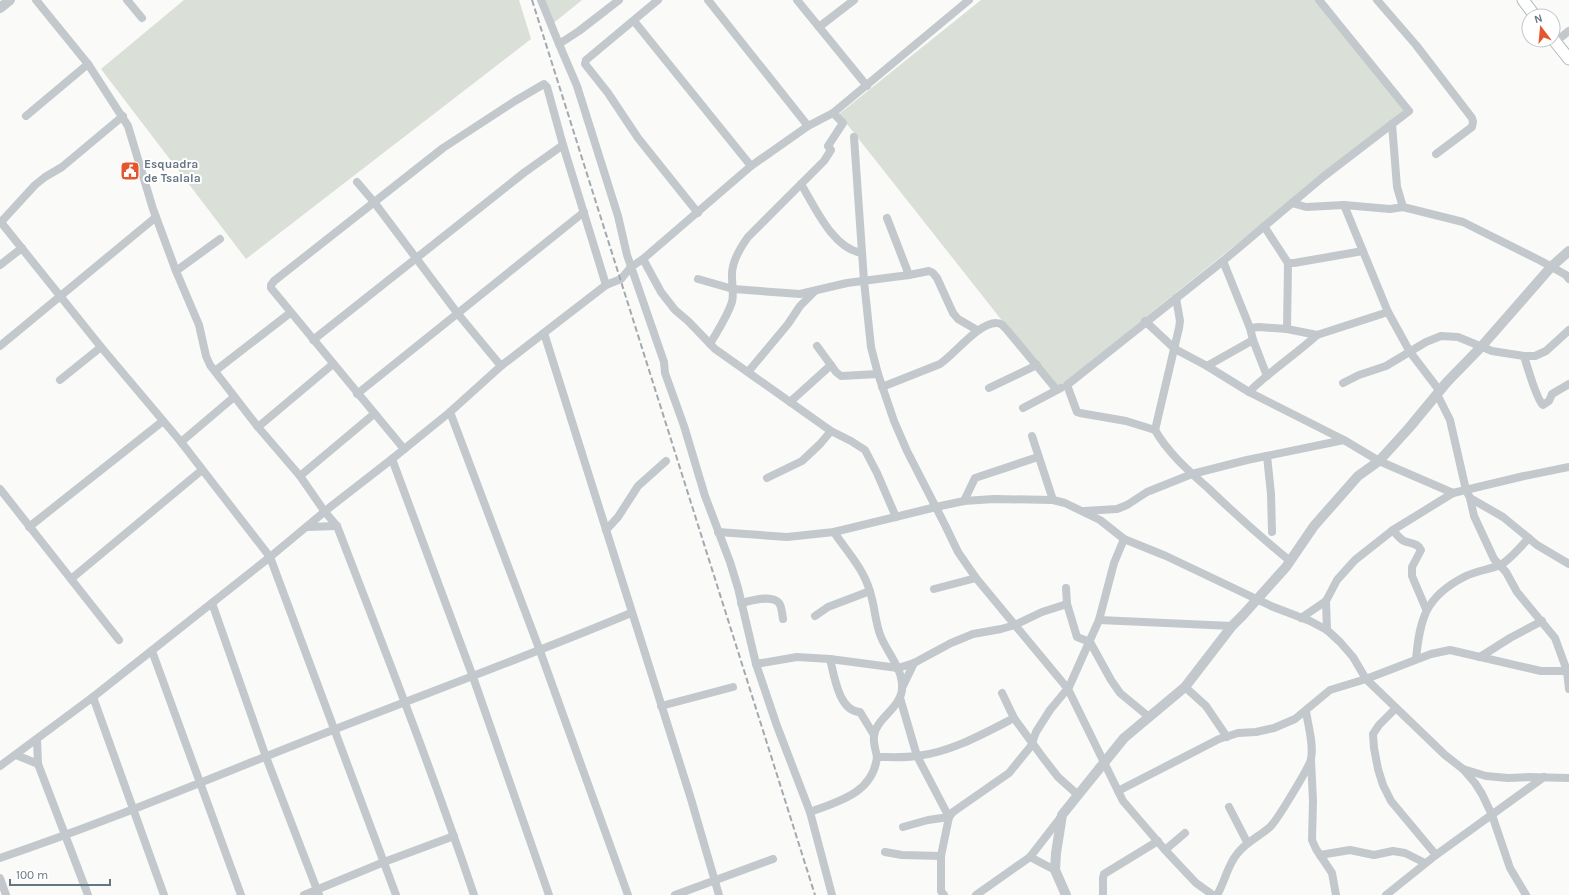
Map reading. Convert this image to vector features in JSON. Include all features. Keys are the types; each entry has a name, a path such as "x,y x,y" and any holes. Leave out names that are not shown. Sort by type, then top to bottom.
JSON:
{"main road":[{"path":"1560,48 1569,59"}],"street":[{"path":"0,8 10,0"},
{"path":"36,0 88,64 123,116 131,132 156,217 176,271 199,325 206,356 210,365 258,427 300,476 325,512 337,526 406,703 474,895"},
{"path":"127,0 142,18"},
{"path":"541,0 577,86 618,216 631,267 664,362 664,373 684,426 705,496 730,562 756,664 777,726 810,812 832,895"},
{"path":"559,44 619,0"},
{"path":"658,0 586,60 585,64 608,93 638,138 698,213"},
{"path":"708,0 808,126"},
{"path":"797,0 867,86"},
{"path":"819,27 854,0"},
{"path":"1,762 16,755 93,698 404,450 450,412 501,366 606,285 621,279 631,267 643,259 698,213 751,166 808,126 833,113 969,0"},
{"path":"1023,408 1056,389 1067,385 1145,321 1223,261 1292,203 1409,111 1319,0"},
{"path":"1377,0 1416,45 1472,118 1472,126 1436,154"},
{"path":"634,21 751,166"},
{"path":"26,116 88,64"},
{"path":"404,450 290,313 271,288 271,285 443,148 543,84 547,87 563,145 606,285"},
{"path":"710,344 728,312 732,301 732,273 740,248 748,237 821,165 831,150 828,146 843,123 833,113"},
{"path":"123,116 62,167 35,185 0,221 101,347 181,442 270,557 396,895"},
{"path":"1392,124 1397,188 1403,207"},
{"path":"854,137 864,281 871,347 882,387 907,451 958,552 976,578 1068,689 1123,801 1165,850 1196,883 1213,895"},
{"path":"314,340 415,258 525,172 563,145"},
{"path":"356,182 374,202 458,314 501,366"},
{"path":"801,184 819,215 839,242 849,249 862,253"},
{"path":"1292,203 1306,207 1344,205 1390,209 1403,207 1463,222 1541,261 1566,275 1569,279"},
{"path":"1344,205 1388,312 1410,352 1438,392 1450,420 1466,490 1470,498 1474,516 1494,559 1506,572 1516,592 1555,638 1567,666 1569,689"},
{"path":"357,394 584,212"},
{"path":"0,346 156,217"},
{"path":"887,218 909,275"},
{"path":"1264,226 1288,263 1287,329"},
{"path":"176,271 220,239"},
{"path":"0,265 22,248"},
{"path":"1288,263 1363,251"},
{"path":"975,895 1030,857 1078,794 1124,738 1185,687 1232,626 1290,561 1314,526 1358,476 1379,461 1409,428 1438,392 1481,347 1551,267 1569,251"},
{"path":"643,259 661,292 675,310 710,344 830,431 851,440 865,450 896,517"},
{"path":"1223,261 1250,328 1267,376"},
{"path":"698,279 732,289 800,294 847,283 929,271 934,273 953,314 958,319 977,330"},
{"path":"748,372 788,324 800,306 815,291"},
{"path":"1155,430 1175,349 1180,321 1176,298"},
{"path":"1249,392 1317,335 1388,312"},
{"path":"214,371 290,313"},
{"path":"1145,321 1175,349 1207,366 1249,392 1344,440 1379,461 1452,493"},
{"path":"882,387 940,364 977,330 986,325 997,323 1003,325 1056,389"},
{"path":"1250,328 1259,327 1287,329 1317,335"},
{"path":"1343,383 1359,375 1386,366 1426,342 1441,336 1458,337 1492,351 1524,356 1535,356 1546,351 1569,330"},
{"path":"544,333 691,799 719,895"},
{"path":"1207,366 1253,340"},
{"path":"817,346 841,376 878,374"},
{"path":"60,380 101,347"},
{"path":"1524,356 1537,396 1540,403 1543,405 1548,401 1552,394 1569,384"},
{"path":"258,427 333,364"},
{"path":"790,402 831,365"},
{"path":"989,388 1037,365"},
{"path":"1067,385 1077,412 1126,421 1155,430 1162,442 1192,474 1251,528 1290,561"},
{"path":"181,442 234,397"},
{"path":"450,412 540,651 628,895"},
{"path":"300,476 374,414"},
{"path":"29,527 163,421"},
{"path":"768,478 802,461 820,444 830,431"},
{"path":"1032,436 1053,500"},
{"path":"1084,511 1117,509 1128,505 1147,492 1192,474 1344,440"},
{"path":"1267,456 1271,494 1272,532"},
{"path":"964,501 975,478 1038,457"},
{"path":"392,459 473,676 549,895"},
{"path":"606,530 618,517 638,486 666,461"},
{"path":"1301,618 1326,601 1337,580 1355,560 1393,530 1452,493 1569,467"},
{"path":"71,579 202,470"},
{"path":"0,489 119,640"},
{"path":"1470,498 1503,517 1529,538 1569,564"},
{"path":"718,532 787,537 834,532 964,501 994,499 1053,500 1084,511 1100,520 1124,539 1166,556 1271,606 1327,630 1353,657 1366,679 1445,755 1463,769 1482,794 1492,815 1510,868 1526,895"},
{"path":"307,527 337,526"},
{"path":"1393,530 1403,541 1419,547 1420,550 1412,567 1412,576 1426,609"},
{"path":"834,532 861,569 870,591 881,636 898,668 902,689"},
{"path":"1416,659 1422,621 1426,609 1440,593 1465,576 1501,565 1529,538"},
{"path":"944,895 941,891 941,856 949,817 953,812 1009,773 1033,743 1036,732 1050,710 1068,689 1100,620 1109,589 1114,562 1124,539"},
{"path":"934,589 976,578"},
{"path":"1066,588 1067,604 1077,638 1090,642 1120,693 1149,716"},
{"path":"816,616 828,607 870,591"},
{"path":"741,603 773,599 778,602 782,619"},
{"path":"1326,601 1327,630"},
{"path":"212,603 266,757 318,892"},
{"path":"756,664 797,657 830,659 898,668 914,663 951,643 973,634 1015,625 1042,612 1067,604"},
{"path":"0,858 66,836 132,811 334,730 540,651 632,613"},
{"path":"1100,620 1232,626"},
{"path":"1480,657 1510,638 1542,621"},
{"path":"1118,791 1219,739 1238,733 1256,732 1274,728 1295,719 1330,690 1366,679 1431,654 1450,650 1541,671 1567,666"},
{"path":"152,651 241,895"},
{"path":"810,812 850,796 864,786 872,776 877,757 874,735 860,712 856,713 845,704 834,677 830,659"},
{"path":"874,735 879,725 900,698 902,689 914,663"},
{"path":"1185,687 1206,706 1227,737"},
{"path":"661,706 733,688"},
{"path":"1002,693 1014,718 1058,777 1078,794"},
{"path":"93,698 132,811 164,895"},
{"path":"900,698 917,756 949,817"},
{"path":"1396,708 1379,725 1373,734 1378,769 1383,785 1391,801 1436,855"},
{"path":"1306,710 1311,747 1313,801 1312,840 1332,873 1336,895"},
{"path":"877,757 917,756 941,751 966,742 1014,718"},
{"path":"37,740 38,764 88,895"},
{"path":"16,755 38,764"},
{"path":"1216,895 1236,854 1247,842 1270,827 1294,791 1311,760"},
{"path":"1463,769 1486,776 1508,778 1569,778"},
{"path":"1386,895 1436,855 1544,777"},
{"path":"1229,807 1247,842"},
{"path":"1062,815 1055,870 1066,895"},
{"path":"903,827 928,820 949,817"},
{"path":"1165,850 1185,833"},
{"path":"304,895 318,892 384,862 454,836"},
{"path":"1103,895 1102,878 1104,874 1158,841"},
{"path":"1320,855 1350,850 1374,854 1393,851 1405,853 1426,863"},
{"path":"886,852 908,855 941,856"},
{"path":"1030,857 1055,870"},
{"path":"675,895 773,859"},
{"path":"0,878 6,895"}],"shaded area":[{"path":"184,0 519,0 531,39 246,259 101,69"},
{"path":"543,0 582,0 551,25"},
{"path":"981,0 1315,0 1405,109 1056,389 839,114"}],"railway":[{"path":"532,0 815,895"}],"place":[{"name":"Esquadra de Tsalala","path":"130,171"}]}
